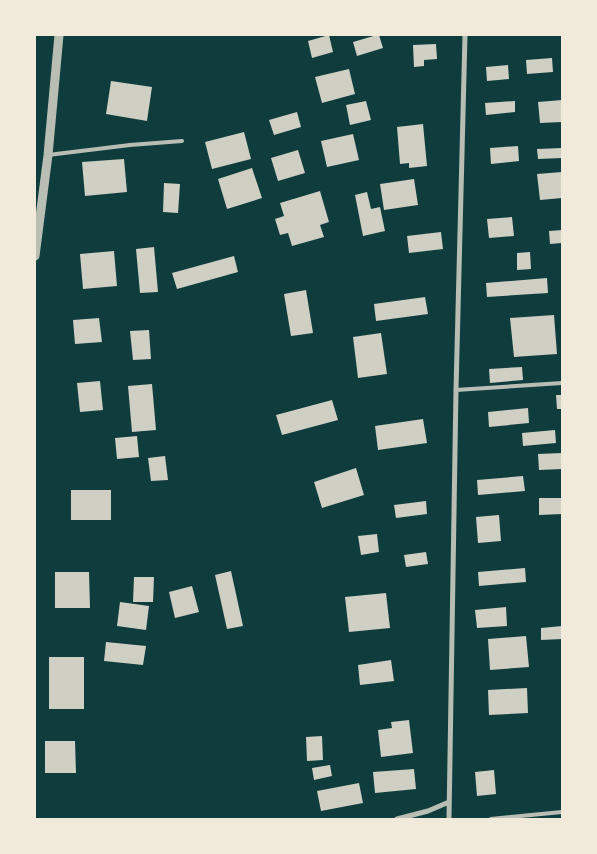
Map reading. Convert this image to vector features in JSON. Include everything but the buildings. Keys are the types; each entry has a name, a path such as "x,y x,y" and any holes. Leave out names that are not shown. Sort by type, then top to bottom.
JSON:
{"street":[{"path":"35,256 48,155 59,35"},
{"path":"449,819 456,390 465,35"},
{"path":"396,819 428,811 448,802"}],"lane":[{"path":"48,155 182,141"},
{"path":"456,390 562,383"},
{"path":"491,819 562,812"}]}
